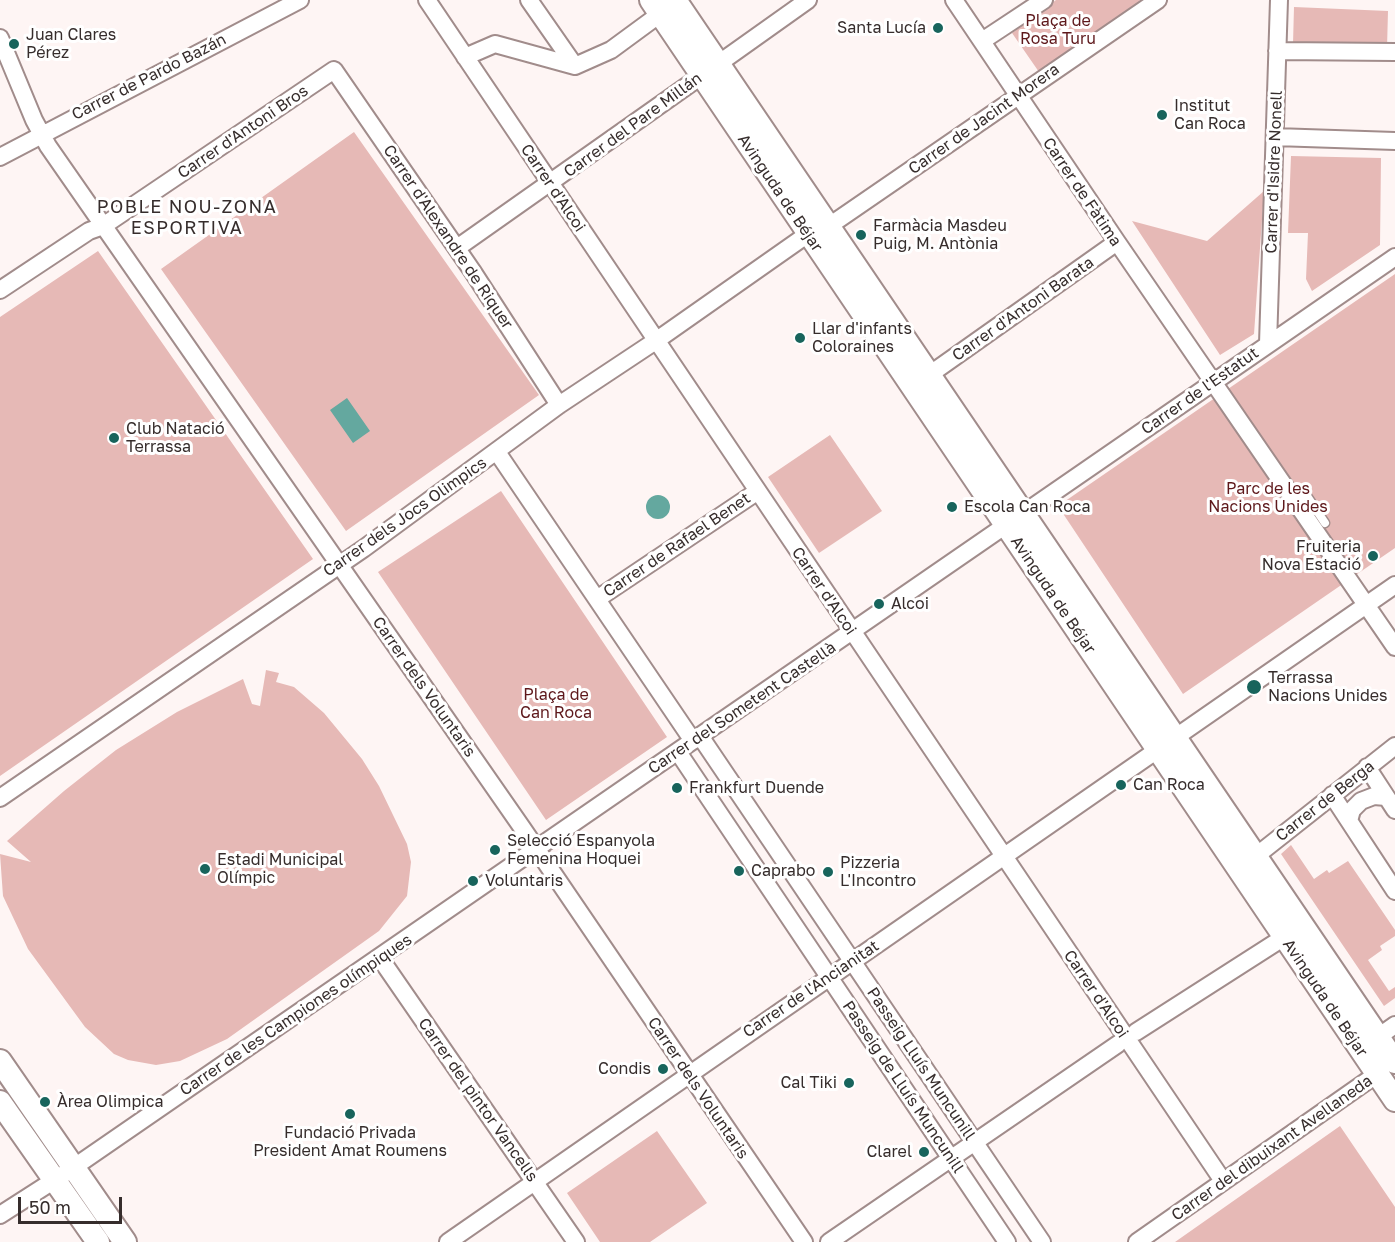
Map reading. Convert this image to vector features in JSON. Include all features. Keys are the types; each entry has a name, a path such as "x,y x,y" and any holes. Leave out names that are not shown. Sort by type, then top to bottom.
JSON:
{"main road":[{"name":"Avinguda de Béjar","path":"662,5 710,70 1386,1068"},
{"name":"Avinguda de Béjar","path":"818,230 929,375 1015,519"},
{"name":"Avinguda de Béjar","path":"1166,743 1256,856 1387,1031 1386,1068 1395,1100"},
{"path":"0,1061 125,1242"},
{"path":"0,1102 98,1242"}],"street":[{"name":"Carrer de Pardo Bazán","path":"0,156 300,0"},
{"name":"Carrer d'Alcoi","path":"427,0 1223,1181"},
{"path":"529,0 575,66"},
{"name":"Carrer del Pare Millán","path":"457,248 808,0"},
{"name":"Carrer de Fàtima","path":"954,0 1395,647"},
{"path":"982,41 1044,0"},
{"name":"Carrer de Jacint Morera","path":"818,230 1018,96 1143,6 1158,0"},
{"name":"Carrer d'Isidre Nonell","path":"1268,344 1279,0"},
{"path":"465,57 495,44 575,66 611,50 662,5"},
{"name":"Carrer dels Voluntaris","path":"0,38 40,134 339,563 804,1242"},
{"path":"1278,51 1395,52"},
{"name":"Carrer d'Antoni Bros","path":"0,290 89,231 103,226 334,70"},
{"name":"Carrer d'Alexandre de Riquer","path":"334,70 457,248 559,405"},
{"path":"1275,137 1395,141"},
{"name":"Carrer dels Jocs Olimpics","path":"0,798 497,452 559,405 818,230"},
{"name":"Carrer d'Antoni Barata","path":"929,375 1117,242"},
{"name":"Carrer de l'Estatut","path":"1015,519 1395,256"},
{"path":"497,452 597,599 697,739"},
{"name":"Carrer de Rafael Benet","path":"597,599 758,491"},
{"name":"Carrer del Sometent Castellà","path":"536,849 853,633 1015,519"},
{"name":"Carrer de l'Ancianitat","path":"448,1242 1395,585"},
{"name":"Passeig Lluís Muncunill","path":"697,739 852,962 1041,1242"},
{"name":"Carrer de Berga","path":"1256,856 1395,746"},
{"name":"Passeig de Lluís Muncunill","path":"678,752 1007,1242"},
{"path":"1367,768 1391,804"},
{"path":"1332,795 1395,891"},
{"path":"1349,821 1352,810 1361,801 1374,796 1391,804"},
{"name":"Carrer de les Campiones olímpiques","path":"0,1215 55,1181 536,849"},
{"path":"1136,1032 1275,943"},
{"name":"Carrer del pintor Vancells","path":"380,958 576,1242"},
{"path":"829,1242 952,1160 1118,1044"},
{"name":"Carrer del dibuixant Avellaneda","path":"1137,1242 1386,1068"}],"lane":[{"path":"1293,497 1306,496 1325,524"}],"green space":[{"name":"Plaça de Rosa Turu","path":"1056,0 1140,0 1137,7 1039,72 1012,33"},
{"path":"1294,7 1388,11 1387,48 1293,44"},
{"path":"354,132 539,395 346,531 161,269"},
{"path":"1291,156 1381,158 1380,245 1312,291 1306,279 1308,233 1288,233"},
{"path":"1264,191 1254,334 1220,355 1132,221 1207,241"},
{"name":"Club Natació Terrassa","path":"98,251 313,559 0,776 0,317"},
{"name":"Parc de les Nacions Unides","path":"1395,274 1395,548 1183,694 1058,506"},
{"path":"830,435 882,511 819,553 768,477"},
{"name":"Plaça de Can Roca","path":"501,491 667,737 546,820 378,572"},
{"name":"Estadi Municipal Olímpic","path":"266,670 279,673 276,682 294,687 324,713 362,759 379,786 407,844 411,862 407,896 379,931 227,1039 180,1061 156,1065 128,1060 114,1054 85,1027 28,949 3,896 0,854 31,862 7,841 64,791 116,750 177,712 243,679 252,704 260,706"},
{"path":"1291,845 1314,879 1327,870 1329,873 1348,861 1395,930 1395,936 1380,946 1382,950 1368,960 1389,991 1395,987 1395,998 1384,1006 1281,854"},
{"path":"1340,1126 1395,1207 1395,1242 1175,1242"},
{"path":"657,1131 707,1203 650,1242 600,1242 567,1193"}],"water":[{"path":"347,398 370,431 353,443 330,410"},
{"path":"658,495 667,498 670,507 667,516 658,519 649,516 646,507 649,498"}],"place":[{"name":"Santa Lucía","path":"938,28"},
{"name":"Juan Clares Pérez","path":"14,44"},
{"name":"Institut Can Roca","path":"1162,115"},
{"name":"Farmàcia Masdeu Puig, M. Antònia","path":"861,235"},
{"name":"Llar d'infants Coloraines","path":"800,338"},
{"name":"Club Natació Terrassa","path":"114,438"},
{"name":"Escola Can Roca","path":"952,507"},
{"name":"Fruiteria Nova Estació","path":"1373,556"},
{"name":"Alcoi","path":"879,604"},
{"name":"Terrassa Nacions Unides","path":"1254,687"},
{"name":"Can Roca","path":"1121,785"},
{"name":"Frankfurt Duende","path":"677,788"},
{"name":"Selecció Espanyola Femenina Hoquei","path":"495,850"},
{"name":"Estadi Municipal Olímpic","path":"205,869"},
{"name":"Caprabo","path":"739,871"},
{"name":"Pizzeria L'Incontro","path":"828,872"},
{"name":"Voluntaris","path":"473,881"},
{"name":"Condis","path":"663,1069"},
{"name":"Cal Tiki","path":"849,1083"},
{"name":"Àrea Olimpica","path":"45,1102"},
{"name":"Fundació Privada President Amat Roumens","path":"350,1114"},
{"name":"Clarel","path":"924,1152"}],"district":[{"name":"POBLE NOU-ZONA ESPORTIVA","path":"187,217"}]}
